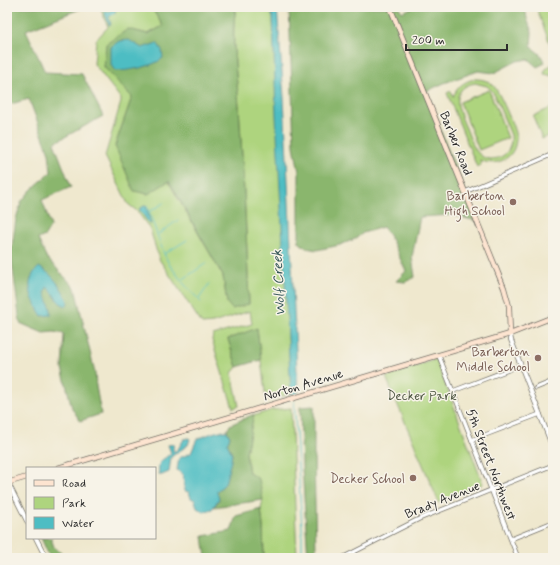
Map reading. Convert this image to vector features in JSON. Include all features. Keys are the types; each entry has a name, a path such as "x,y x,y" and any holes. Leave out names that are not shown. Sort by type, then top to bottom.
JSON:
{"main road":[{"name":"Barber Road","path":"390,7 506,293 509,306 510,334"},
{"name":"Norton Avenue","path":"62,467 439,356 510,334 553,317"},
{"path":"7,482 26,477"}],"street":[{"path":"465,192 553,154"},
{"path":"510,334 553,448"},
{"name":"5th Street Northwest","path":"439,356 518,558"},
{"path":"453,392 521,365"},
{"path":"536,388 553,382"},
{"path":"472,440 540,414"},
{"name":"Brady Avenue","path":"342,558 420,519 553,465"},
{"path":"7,482 26,518"},
{"path":"511,539 553,522"},
{"path":"36,539 46,558"}],"green space":[{"path":"7,7 85,7 26,30 45,72 82,74 103,116 54,143 71,187 42,200 51,226 45,236 38,239 46,257 75,288 95,373 101,414 80,421 72,408 62,368 64,334 54,332 43,333 20,323 11,254 16,219 21,202 31,190 51,172 49,153 29,99 7,105"},
{"path":"100,7 151,7 163,26 148,34 128,29 105,67 132,97 115,146 148,194 168,181 223,276 227,303 249,304 242,156 234,57 234,19 236,7 270,7 273,19 291,394 266,400 257,329 228,339 237,367 232,373 239,406 233,408 212,340 213,335 252,324 250,311 213,323 202,324 159,259 150,229 137,211 128,204 105,156 121,99 94,64 96,40 108,27"},
{"path":"151,7 236,7 234,19 234,57 242,156 249,304 232,309 227,303 223,276 169,181 148,194 134,191 115,146 132,97 104,67 106,44 128,29 148,34 163,26"},
{"path":"289,7 399,7 402,12 414,7 525,7 527,19 532,32 531,47 540,54 545,63 537,67 528,59 517,61 494,73 478,71 444,83 425,92 477,221 452,215 420,217 412,257 415,277 405,282 396,281 406,271 393,243 383,227 363,233 355,239 340,245 317,250 306,248 299,242 299,172 294,146"},
{"path":"536,7 553,7 553,52"},
{"path":"552,64 553,76 544,74 545,70"},
{"path":"475,79 486,81 492,84 495,88 506,109 516,137 513,151 509,156 499,162 493,163 480,160 481,165 477,167 447,93 451,91 453,97 461,85 467,81","holes":["475,83 487,86 493,92 511,135 511,143 508,151 501,157 491,159 484,158 474,147 461,115 458,101 458,95 461,90 467,86"]},
{"path":"489,90 508,138 479,150 460,102"},
{"path":"553,107 553,134 542,139 533,116"},
{"path":"257,328 261,360 237,367 228,339"},
{"name":"Decker Park","path":"436,359 483,484 439,503 386,377"},
{"path":"314,406 316,555 314,558 308,558 300,407"},
{"path":"291,408 297,558 264,558 261,509 263,500 249,473 246,453 253,416 272,410"},
{"path":"254,414 246,453 249,473 259,479 263,500 214,507 219,500 217,491 225,484 232,454 227,443 230,437 227,431 230,425"},
{"path":"261,509 264,558 206,558 203,536 231,531 236,516"},
{"path":"41,539 51,539 54,547 64,558 50,558"}],"water":[{"path":"270,7 277,7 284,97 298,393 291,394 276,116 273,19"},
{"path":"115,9 116,12 109,17 111,25 109,25 104,11 105,10 107,12"},
{"path":"129,40 142,48 157,43 162,50 163,58 147,66 115,71 111,65 111,47 119,41"},
{"path":"146,206 150,225 139,209"},
{"path":"39,267 56,281 68,301 67,306 60,303 47,287 45,293 51,309 51,315 42,316 30,291 31,279"},
{"path":"220,431 227,431 230,437 227,443 232,454 231,461 225,484 217,491 219,499 212,509 204,512 197,508 195,500 191,498 189,492 185,491 183,475 177,470 179,458 191,453 197,439"},
{"path":"189,438 188,445 171,457 169,472 162,475 159,474 159,466 161,461 171,453 168,445 174,444 174,452 178,449 184,439"}],"waterway":[{"path":"149,212 164,203"},
{"path":"147,206 169,264 184,284 201,302"},
{"path":"159,234 178,220"},
{"path":"164,254 187,240"},
{"path":"182,280 208,262"},
{"path":"199,299 209,284"},
{"name":"Wolf Creek","path":"294,401 302,528 302,558"}],"place":[{"name":"Barberton High School","path":"513,202"},
{"name":"Barberton Middle School","path":"538,358"},
{"name":"Decker School","path":"413,478"}]}
